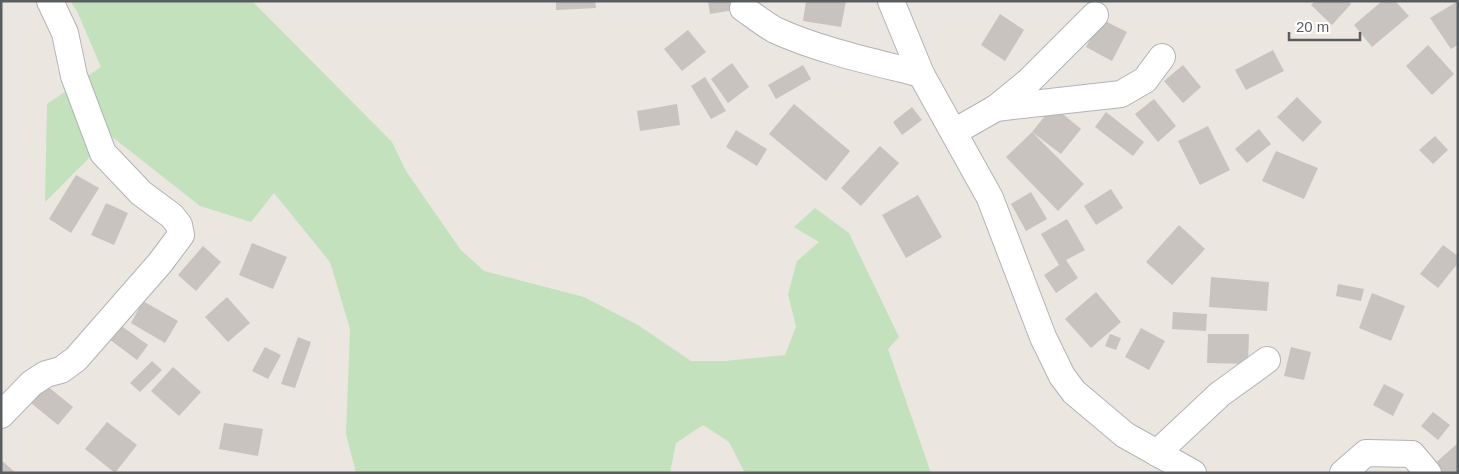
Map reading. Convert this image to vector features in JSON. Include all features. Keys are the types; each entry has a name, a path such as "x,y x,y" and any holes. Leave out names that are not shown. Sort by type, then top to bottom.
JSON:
{"street":[{"path":"1,415 32,383 46,374 61,370 76,359 160,263 181,235 179,225 172,216 141,193 103,153 74,76 65,33 50,1"},
{"path":"890,1 921,74 990,198 1043,337 1062,376 1074,392 1125,435 1194,473"},
{"path":"743,8 774,29 794,37 859,58 921,74"},
{"path":"954,132 996,108 1029,81 1095,15"},
{"path":"996,108 1120,94 1145,80 1162,58"},
{"path":"1158,453 1220,394 1267,360"},
{"path":"1343,473 1366,453 1412,454 1428,473"}],"green space":[{"path":"70,1 252,1 392,142 406,171 460,249 484,271 584,297 638,325 691,361 725,361 785,355 796,327 788,294 797,261 819,242 794,227 815,208 849,233 899,337 888,349 931,473 745,473 729,442 703,425 676,443 670,473 356,473 346,434 350,329 330,262 274,193 251,222 200,206 111,136 45,202 47,104 101,67 77,11"}],"building":[{"path":"556,1 595,1 596,8 556,10"},
{"path":"708,1 738,1 740,9 710,14"},
{"path":"806,1 846,1 841,27 803,21"},
{"path":"1315,1 1348,1 1351,4 1332,25 1311,5"},
{"path":"1382,1 1395,1 1409,16 1372,47 1354,25"},
{"path":"1458,1 1458,45 1451,49 1430,18"},
{"path":"1000,14 1024,30 1005,61 981,45"},
{"path":"1101,19 1127,32 1112,61 1086,47"},
{"path":"688,30 706,52 682,71 664,49"},
{"path":"1428,45 1454,74 1432,95 1406,66"},
{"path":"1273,50 1284,71 1246,90 1235,70"},
{"path":"732,63 749,87 728,103 711,79"},
{"path":"803,65 811,79 776,99 768,85"},
{"path":"1183,65 1201,87 1183,103 1164,81"},
{"path":"705,77 726,111 711,119 691,86"},
{"path":"1297,97 1322,122 1303,142 1277,117"},
{"path":"1154,99 1176,126 1158,142 1135,114"},
{"path":"677,104 680,125 640,131 637,111"},
{"path":"794,104 850,151 826,181 769,134"},
{"path":"1053,106 1081,129 1061,154 1032,132"},
{"path":"912,107 922,120 902,135 893,122"},
{"path":"1106,112 1144,142 1133,156 1095,127"},
{"path":"1208,126 1230,170 1200,185 1178,141"},
{"path":"1259,129 1271,144 1247,163 1235,149"},
{"path":"736,130 767,149 757,166 726,147"},
{"path":"1032,132 1084,184 1058,211 1006,157"},
{"path":"1435,136 1448,150 1433,164 1419,150"},
{"path":"880,146 899,163 861,206 841,188"},
{"path":"1276,151 1318,168 1304,199 1262,181"},
{"path":"76,175 99,188 71,233 49,219"},
{"path":"1111,189 1123,208 1096,225 1084,206"},
{"path":"1031,192 1047,219 1026,231 1011,204"},
{"path":"918,195 942,237 906,258 882,215"},
{"path":"106,203 128,213 114,245 91,235"},
{"path":"1067,219 1085,250 1066,260 1078,278 1056,293 1044,275 1059,265 1041,234"},
{"path":"1179,225 1205,249 1172,285 1146,262"},
{"path":"252,243 287,257 273,289 239,275"},
{"path":"1443,245 1458,256 1458,263 1438,288 1420,274"},
{"path":"203,246 221,262 196,291 178,275"},
{"path":"1211,277 1269,282 1267,311 1209,307"},
{"path":"1338,284 1364,289 1361,301 1336,296"},
{"path":"1096,292 1121,322 1091,348 1065,319"},
{"path":"1372,293 1405,306 1391,341 1359,328"},
{"path":"227,297 250,323 228,342 205,317"},
{"path":"143,301 178,321 165,343 131,323"},
{"path":"1173,312 1207,314 1206,331 1172,329"},
{"path":"120,325 148,345 137,360 109,339"},
{"path":"1141,328 1165,341 1149,370 1125,357"},
{"path":"1110,334 1121,338 1116,350 1105,346"},
{"path":"1208,334 1249,334 1248,364 1207,363"},
{"path":"298,337 311,342 295,388 281,384"},
{"path":"265,347 281,355 268,379 252,371"},
{"path":"1291,347 1311,352 1304,380 1284,376"},
{"path":"152,361 162,370 140,392 130,383"},
{"path":"173,367 201,392 179,416 151,391"},
{"path":"1384,384 1404,394 1393,416 1373,405"},
{"path":"46,385 73,407 58,425 31,403"},
{"path":"1433,412 1450,425 1438,440 1421,426"},
{"path":"107,422 137,445 115,473 85,449"},
{"path":"224,423 263,429 258,456 219,449"},
{"path":"1458,443 1458,473 1440,473 1433,465"},
{"path":"1,460 16,473 1,473"}]}
